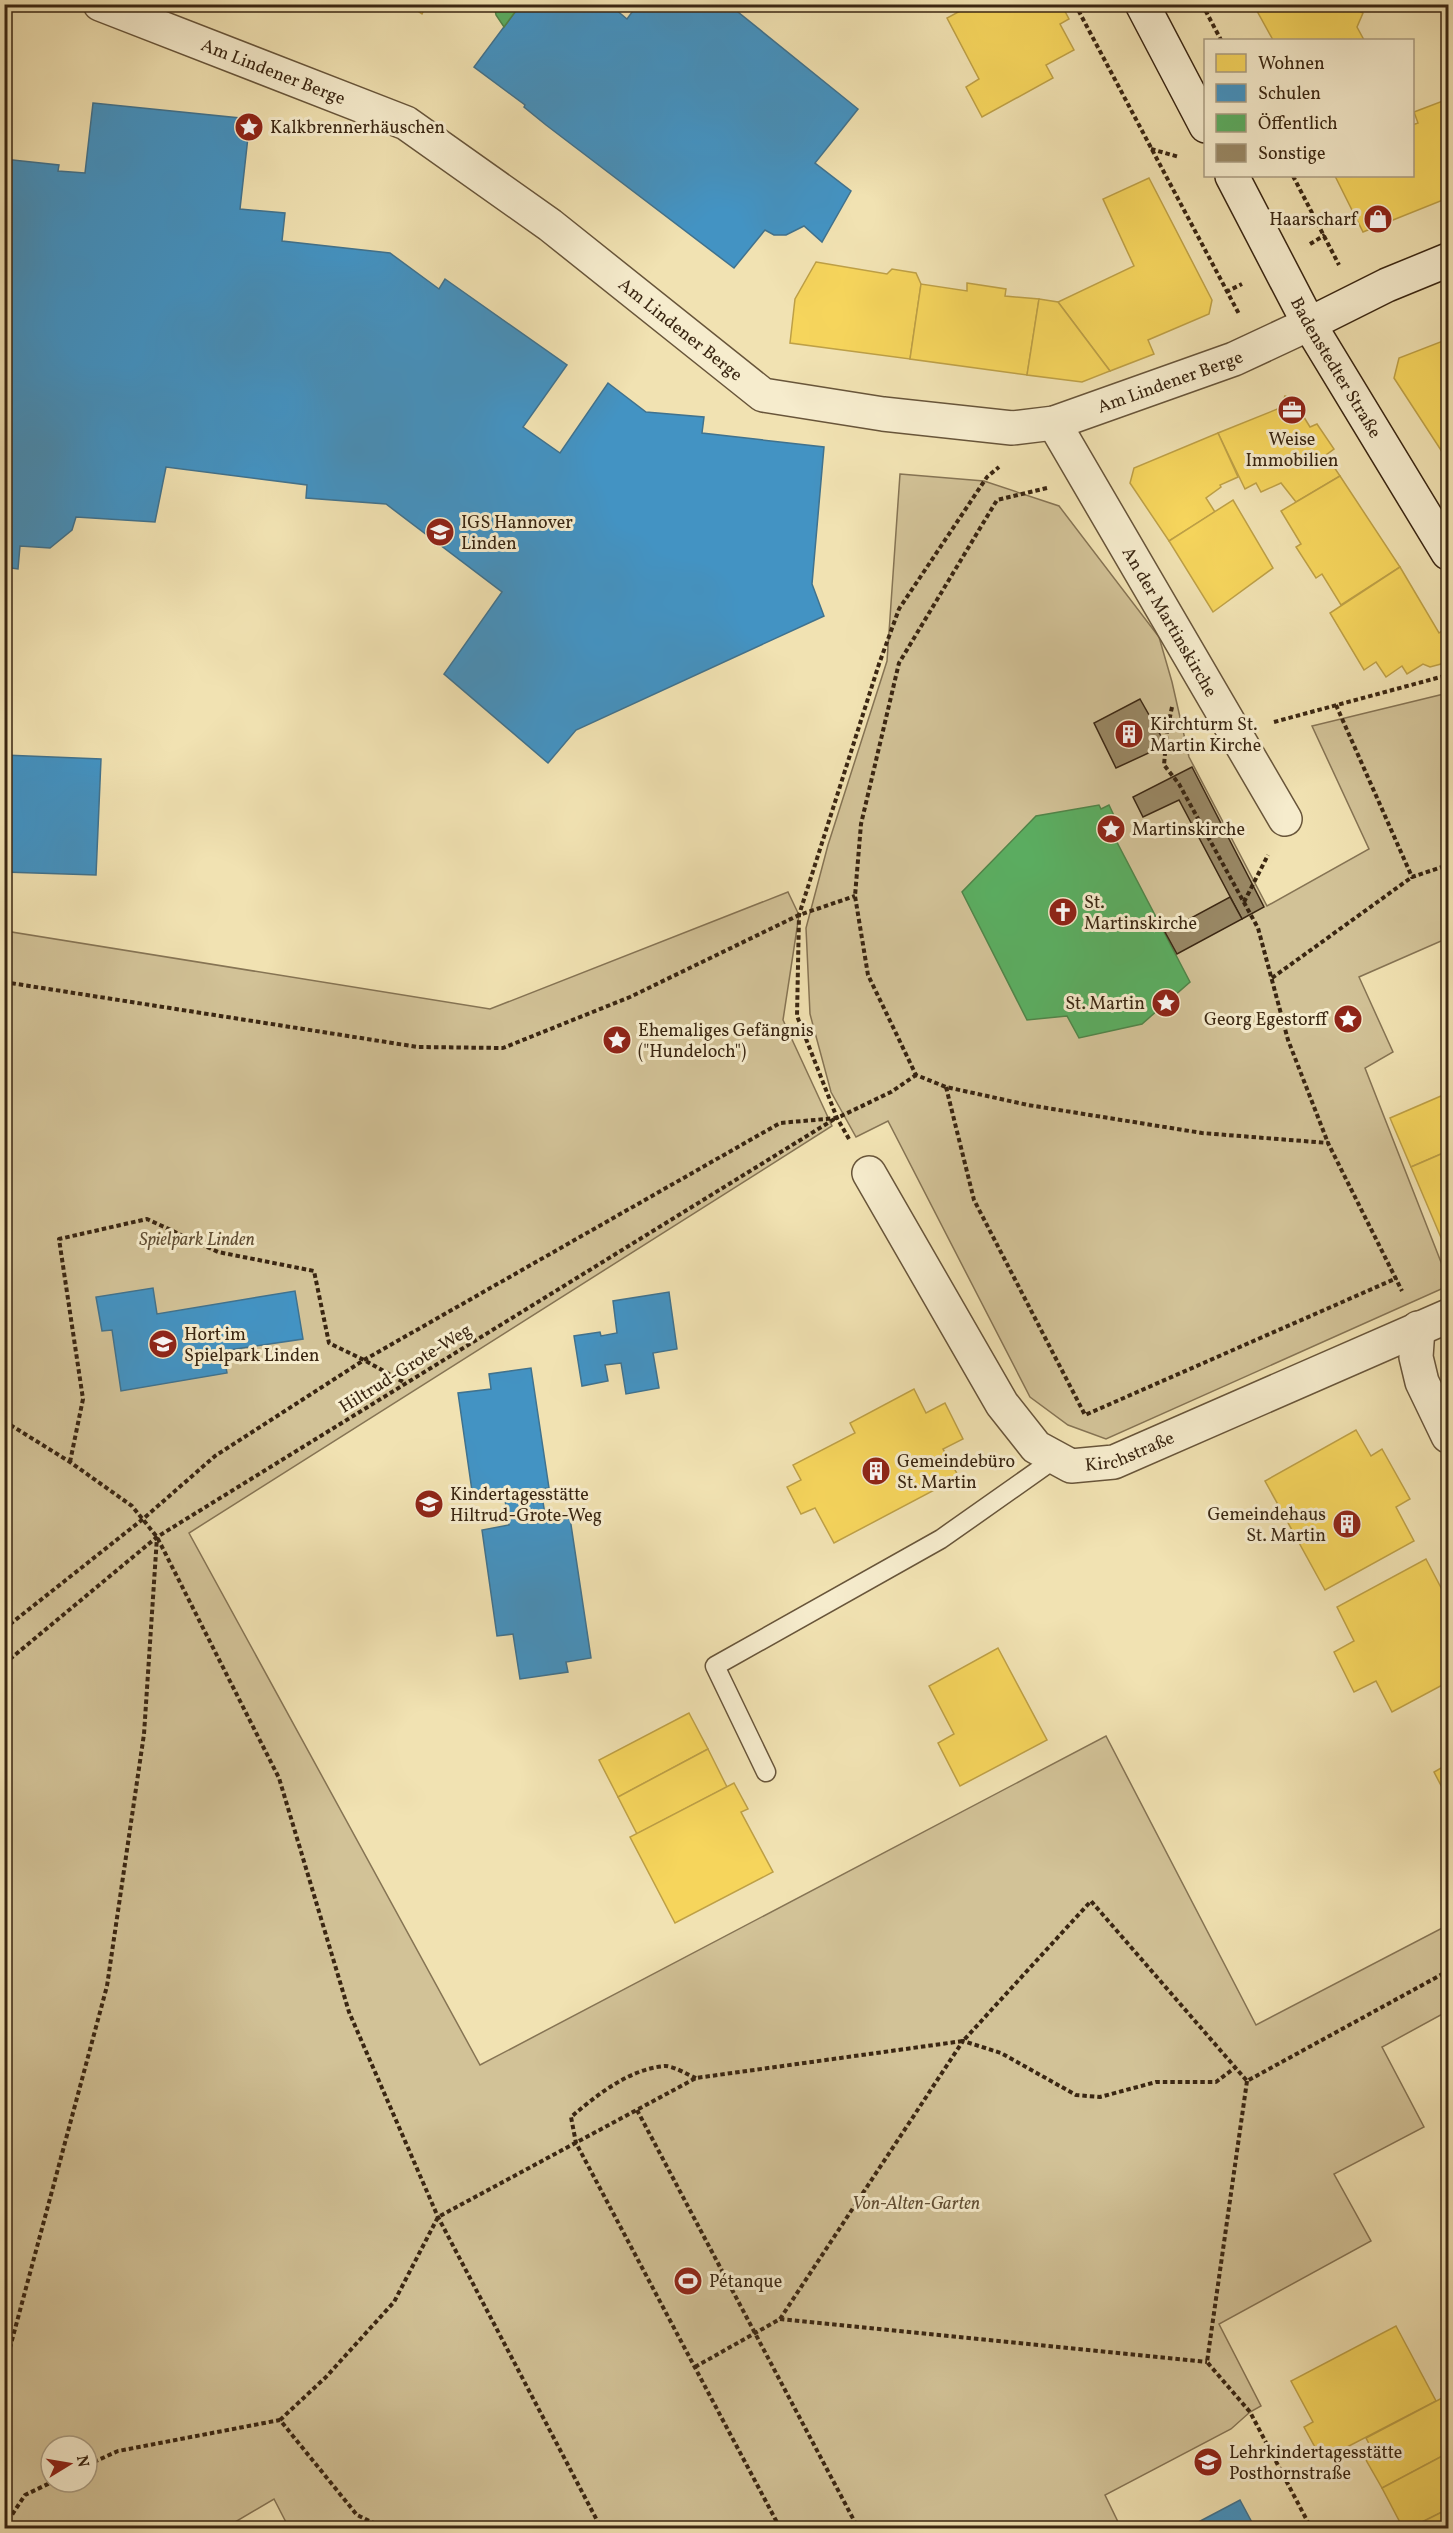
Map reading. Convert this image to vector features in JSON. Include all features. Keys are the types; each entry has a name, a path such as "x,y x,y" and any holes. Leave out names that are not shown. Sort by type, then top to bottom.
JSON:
{"street":[{"name":"Am Lindener Berge","path":"100,4 406,123 550,225 763,395 883,414 1012,428 1054,423 1259,348 1387,285 1449,260"},
{"path":"1142,4 1204,122"},
{"name":"Badenstedter Straße","path":"1233,177 1309,324 1449,553"},
{"name":"An der Martinskirche","path":"1054,423 1285,819"},
{"name":"Kirchstraße","path":"869,1173 1002,1404 1036,1447 1071,1466 1114,1462 1449,1316"},
{"path":"1418,1328 1416,1357 1422,1382 1449,1436"}],"lane":[{"path":"766,1772 715,1666 941,1539 1056,1458"}],"path":[{"path":"1075,4 1226,292 1259,348"},
{"path":"1202,4 1220,39"},
{"path":"1294,177 1338,263 1352,302"},
{"path":"869,1173 837,1118 797,1016 799,915 879,664 899,609 987,477 1004,464"},
{"path":"1086,478 997,500 899,663 861,824 855,896 868,975 916,1075 946,1087 1028,1105 1202,1134 1328,1143"},
{"path":"1236,732 1449,675"},
{"path":"1173,701 1164,765 1179,784 1258,928 1288,1040 1328,1143 1397,1278 1418,1328"},
{"path":"1336,705 1412,877"},
{"path":"1244,902 1285,819"},
{"path":"1272,978 1412,877 1449,865"},
{"path":"4,982 418,1047 503,1048 630,997 799,915 855,896"},
{"path":"4,1629 143,1519 215,1456 364,1360 780,1123 837,1118 891,1092 916,1075"},
{"path":"946,1087 974,1200 1085,1415 1397,1278"},
{"name":"Hiltrud-Grote-Weg","path":"4,1664 157,1537 837,1118"},
{"path":"70,1462 83,1399 59,1239 147,1219 218,1252 314,1271 328,1343 405,1383"},
{"path":"4,1421 70,1462 132,1506 157,1537 279,1778 349,2012 438,2217 601,2529"},
{"path":"4,2370 107,1986 144,1734 157,1537"},
{"path":"695,2367 780,2319 963,2041 1091,1901 1247,2081 1207,2362"},
{"path":"1247,2081 1449,1971"},
{"path":"99,2460 118,2451 280,2420 326,2377 394,2302 438,2217 696,2078 963,2041 1001,2053 1076,2095 1100,2097 1156,2082 1216,2082 1236,2067"},
{"path":"696,2078 667,2066 630,2076 604,2089 571,2117 576,2143 780,2529"},
{"path":"637,2110 858,2529"},
{"path":"780,2319 1207,2362 1250,2412 1311,2529"},
{"path":"280,2420 357,2515 384,2529"},
{"path":"4,2527 25,2495 39,2488"}],"green space":[{"path":"900,474 984,481 1059,506 1159,637 1189,757 1267,906 1369,849 1312,726 1448,693 1448,938 1359,977 1393,1052 1365,1068 1448,1280 1448,1286 1106,1439 1068,1425 1030,1397 888,1121 856,1137 831,1092 810,1014 806,928 828,845 887,661"},
{"name":"Von-Alten-Garten","path":"788,892 799,915 783,1020 832,1126 189,1533 480,2065 1106,1736 1256,2025 1448,1925 1448,2011 1382,2047 1424,2127 1334,2174 1371,2241 1219,2324 1261,2406 1250,2412 1231,2429 1105,2495 1121,2528 289,2528 274,2499 225,2528 5,2528 5,931 490,1009"}],"building: Wohnen":[{"path":"407,4 427,4 422,14"},
{"path":"973,4 1061,4 1069,19 1060,24 1074,50 1046,65 1053,78 982,117 966,87 979,79 947,18"},
{"path":"1269,4 1345,4 1363,13 1357,27 1363,39 1272,39 1257,11"},
{"path":"1448,99 1448,198 1363,232 1336,177 1414,177 1414,124 1418,123 1414,112"},
{"path":"1149,178 1212,300 1209,314 1148,340 1154,354 1110,371 1058,302 1134,266 1103,199"},
{"path":"816,262 887,274 892,269 916,273 921,284 910,359 790,343 795,299"},
{"path":"967,283 1006,289 1005,296 1039,299 1027,375 910,359 921,284 967,291"},
{"path":"1039,299 1058,302 1110,371 1082,382 1027,375"},
{"path":"1448,339 1448,461 1394,378 1399,358"},
{"path":"1285,396 1304,404 1302,414 1310,427 1317,424 1334,449 1326,455 1340,476 1296,502 1281,483 1261,492 1256,483 1245,489 1218,433 1280,408"},
{"path":"1218,433 1238,477 1220,485 1221,487 1206,498 1215,512 1169,541 1130,483 1134,468"},
{"path":"1340,476 1400,567 1341,605 1322,574 1316,578 1296,547 1301,544 1281,511"},
{"path":"1233,500 1273,568 1213,612 1169,541"},
{"path":"1400,567 1439,633 1443,630 1448,638 1448,658 1441,664 1430,667 1423,664 1407,674 1402,666 1386,677 1376,662 1364,670 1330,613"},
{"path":"1448,1093 1448,1151 1411,1167 1390,1118"},
{"path":"1448,1151 1448,1254 1411,1167"},
{"name":"Gemeindebüro St. Martin","path":"914,1389 926,1413 945,1403 963,1439 943,1449 959,1477 834,1543 815,1508 801,1514 787,1487 801,1480 793,1465 855,1433 850,1423"},
{"name":"Gemeindehaus St. Martin","path":"1356,1430 1371,1456 1382,1449 1410,1499 1396,1507 1414,1541 1325,1590 1265,1481"},
{"path":"1426,1559 1448,1601 1448,1682 1392,1712 1376,1681 1354,1692 1334,1652 1354,1641 1337,1607"},
{"path":"998,1648 1047,1740 960,1786 938,1743 954,1734 929,1686"},
{"path":"689,1713 708,1749 618,1797 599,1760"},
{"path":"708,1749 727,1787 637,1834 618,1797"},
{"path":"1448,1764 1448,1799 1434,1772"},
{"path":"734,1783 748,1809 741,1812 773,1872 675,1923 630,1837"},
{"path":"1396,2326 1436,2401 1322,2460 1304,2427 1313,2422 1291,2381"},
{"path":"1442,2398 1448,2410 1448,2453 1382,2488 1366,2460 1375,2455 1366,2438"},
{"path":"1448,2453 1448,2509 1410,2528 1403,2528 1382,2488"},
{"path":"1448,2509 1448,2528 1410,2528"}],"building: Schulen":[{"path":"521,4 609,4 627,19 638,4 728,4 858,109 815,163 851,191 822,242 804,226 786,235 774,235 765,230 734,268 546,125 524,107 525,105 474,67"},
{"path":"93,103 250,119 240,209 285,213 282,241 390,253 439,289 445,279 567,365 523,427 560,453 608,383 646,412 704,417 702,433 824,447 812,584 824,616 576,730 548,763 444,674 502,592 386,504 306,498 307,485 166,467 155,522 76,517 72,530 50,548 20,546 18,569 4,567 4,159 59,165 58,171 85,173"},
{"path":"4,755 101,759 96,875 4,872"},
{"path":"153,1288 157,1314 295,1291 303,1339 223,1351 227,1373 121,1391 112,1330 102,1331 96,1297"},
{"path":"669,1292 677,1349 653,1353 659,1388 626,1394 621,1363 605,1365 608,1381 582,1386 574,1336 600,1332 601,1336 617,1333 613,1301"},
{"path":"531,1368 549,1488 541,1489 546,1521 570,1518 591,1658 566,1662 568,1672 520,1679 513,1634 497,1636 482,1530 509,1525 504,1494 473,1498 458,1393 491,1389 489,1374"},
{"path":"1240,2500 1255,2528 1187,2528"}],"building: Öffentlich":[{"path":"494,4 521,4 504,27 496,15"},
{"name":"St. Martinskirche","path":"1099,805 1101,809 1109,805 1116,820 1108,825 1190,982 1142,1024 1079,1038 1067,1016 1027,1020 962,892 1036,816"}],"building: Sonstige":[{"name":"Kirchturm St. Martin Kirche","path":"1140,699 1166,745 1116,768 1094,723"},
{"path":"1192,767 1264,907 1242,919 1179,800 1143,817 1133,797"},
{"path":"1230,897 1242,919 1177,954 1165,932"}],"place":[{"name":"Kalkbrennerhäuschen","path":"249,127"},
{"name":"Haarscharf","path":"1378,219"},
{"name":"Weise Immobilien","path":"1292,410"},
{"name":"IGS Hannover Linden","path":"440,532"},
{"name":"Kirchturm St. Martin Kirche","path":"1129,734"},
{"name":"Martinskirche","path":"1111,829"},
{"name":"St. Martinskirche","path":"1063,912"},
{"name":"St. Martin","path":"1166,1003"},
{"name":"Georg Egestorff","path":"1348,1019"},
{"name":"Ehemaliges Gefängnis (\"Hundeloch\")","path":"617,1040"},
{"name":"Hort im Spielpark Linden","path":"163,1344"},
{"name":"Gemeindebüro St. Martin","path":"876,1471"},
{"name":"Kindertagesstätte Hiltrud-Grote-Weg","path":"429,1504"},
{"name":"Gemeindehaus St. Martin","path":"1347,1524"},
{"name":"Pétanque","path":"688,2281"},
{"name":"Lehrkindertagesstätte Posthornstraße","path":"1208,2462"}],"park label":[{"name":"Spielpark Linden","path":"197,1239"}]}
